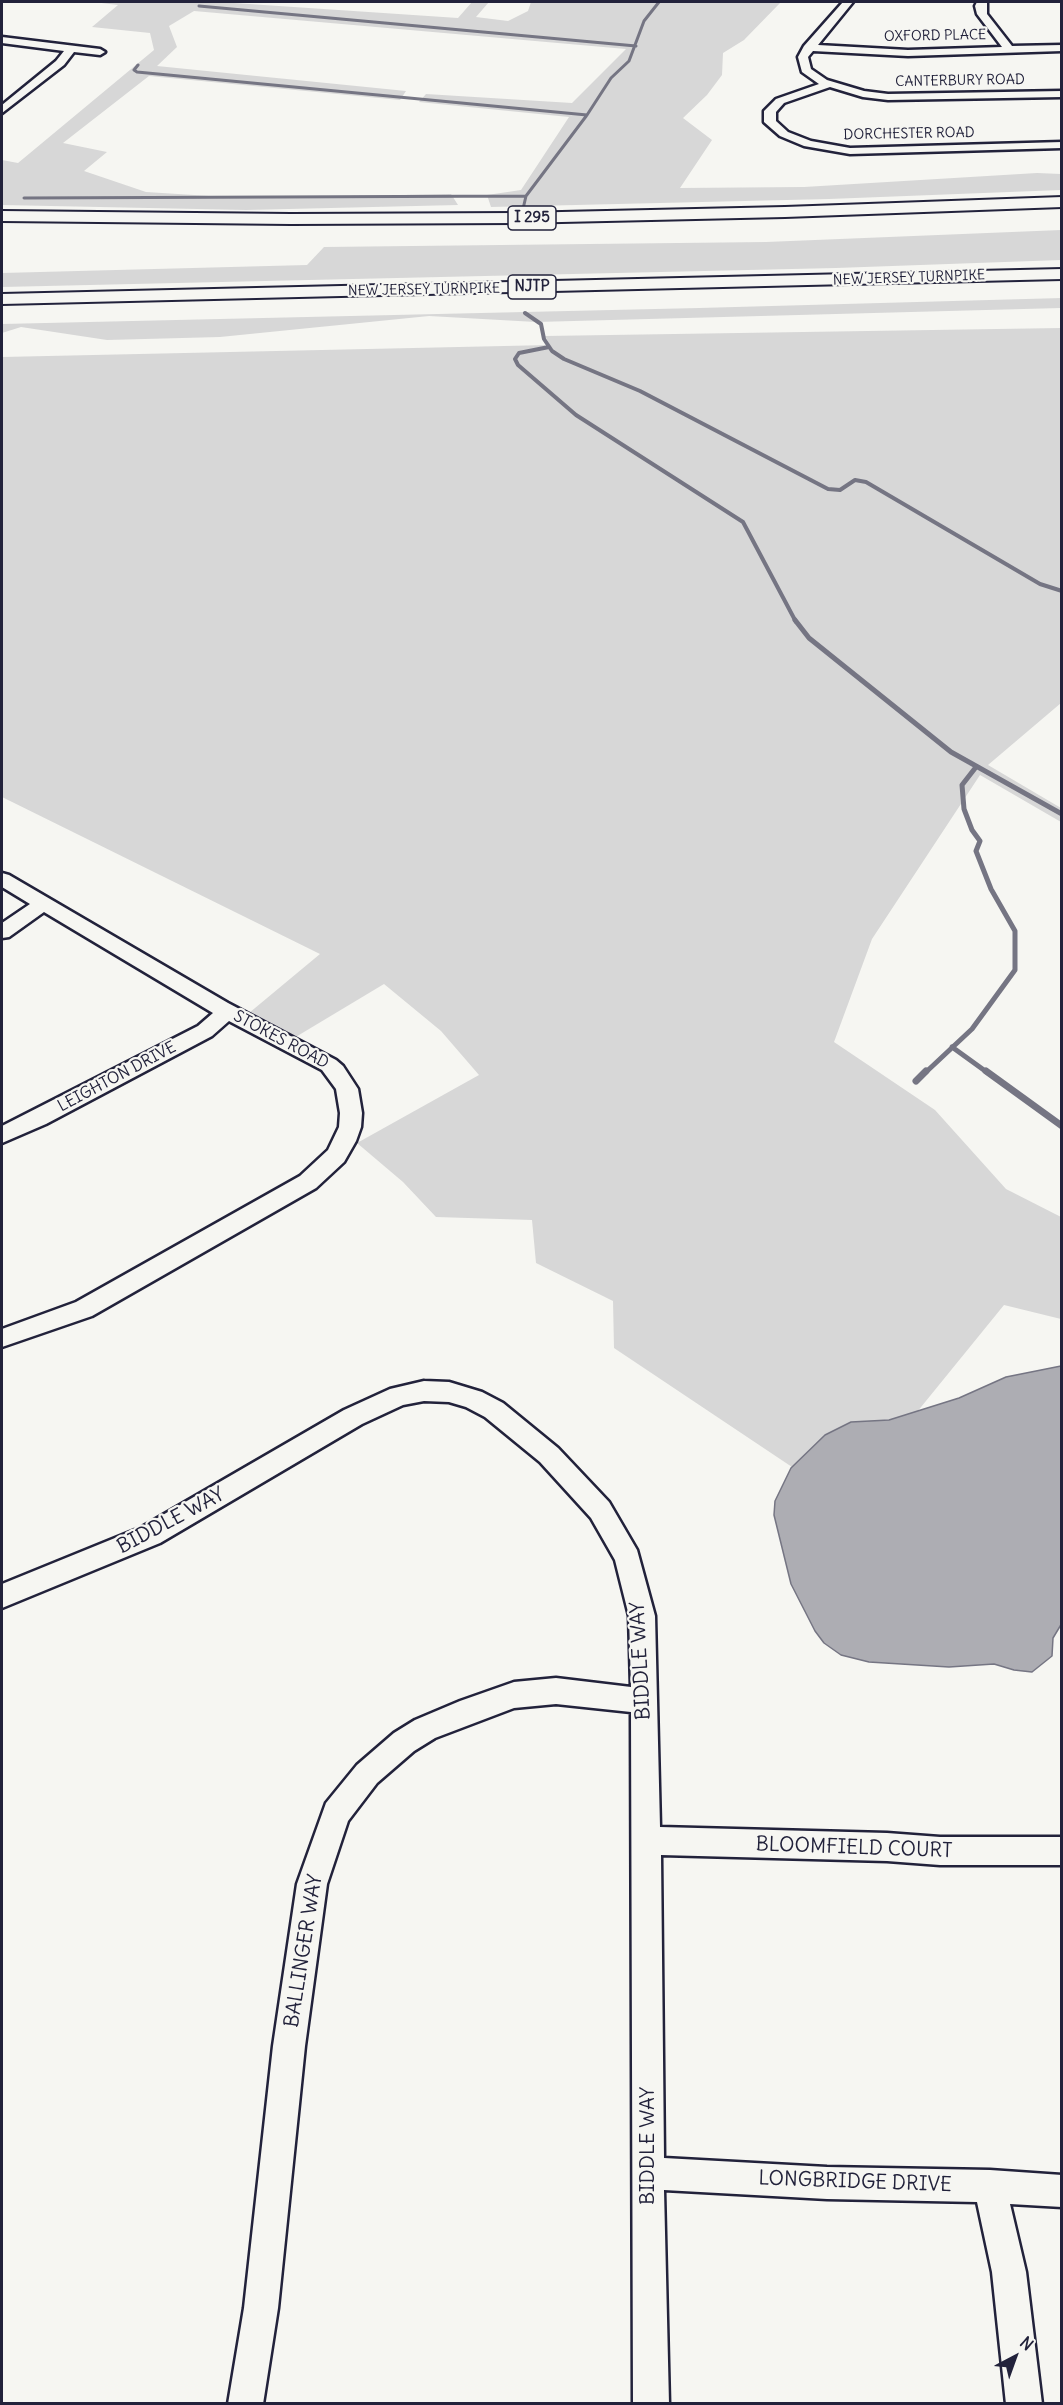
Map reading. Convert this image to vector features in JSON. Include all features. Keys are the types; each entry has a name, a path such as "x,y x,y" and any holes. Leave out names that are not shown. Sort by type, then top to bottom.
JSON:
{"highway":[{"name":"I 295","path":"2,216 268,219 517,218 807,212 1062,202"},
{"path":"964,223 1062,219"},
{"path":"739,230 863,226"},
{"name":"I 295","path":"477,235 578,234"},
{"name":"NEW JERSEY TURNPIKE","path":"2,300 1062,274"},
{"name":"NEW JERSEY TURNPIKE","path":"2,311 1062,285"}],"street":[{"path":"808,48 848,2"},
{"path":"982,2 980,6 982,14 1009,49"},
{"path":"2,40 100,52"},
{"path":"2,110 56,66 72,48"},
{"name":"OXFORD PLACE","path":"808,48 908,53 1062,48"},
{"name":"CANTERBURY ROAD","path":"808,48 803,57 806,70 829,84 863,94 916,98 1062,94"},
{"name":"DORCHESTER ROAD","path":"829,84 780,101 770,111 770,122 784,134 808,144 850,151 1062,145"},
{"name":"STOKES ROAD","path":"2,879 227,1012 284,1040 336,1071 347,1089 351,1113 345,1141 336,1156 315,1176 290,1194 105,1298 61,1319 2,1338"},
{"path":"2,932 43,903"},
{"name":"LEIGHTON DRIVE","path":"2,1135 38,1119 205,1031 227,1012"},
{"name":"BIDDLE WAY","path":"2,1596 151,1535 377,1404 399,1395 424,1391 449,1392 473,1399 494,1410 532,1439 583,1490 615,1533 628,1558 642,1616 645,1701 651,2403"},
{"name":"BALLINGER WAY","path":"245,2403 261,2308 276,2185 289,2046 312,1884 336,1813 367,1774 398,1747 425,1729 470,1710 514,1695 545,1691 574,1692 645,1701"},
{"name":"BLOOMFIELD COURT","path":"646,1841 887,1847 940,1851 1062,1851"},
{"name":"LONGBRIDGE DRIVE","path":"648,2173 827,2183 990,2186 1062,2192"},
{"path":"990,2186 1009,2272 1024,2403"}],"shaded area":[{"path":"93,2 219,2 458,18 472,2 489,2 476,17 508,21 528,11 531,2 781,2 744,40 723,53 722,75 707,95 683,118 712,140 680,188 804,187 1037,173 1061,174 1061,190 829,199 491,207 487,195 521,190 569,117 419,102 426,94 572,103 626,49 194,11 169,26 177,47 157,66 406,91 400,100 149,76 63,143 107,152 84,171 146,192 242,198 451,194 458,205 246,210 2,205 2,160 18,163 154,50 150,33 92,27 118,5"},
{"path":"1061,230 1061,260 836,268 2,287 2,273 307,265 324,247 766,242"},
{"path":"1062,298 1061,308 536,322 429,316 220,337 107,340 21,327 2,333 2,324"},
{"path":"1061,328 1061,703 988,765 1061,808 1061,822 980,775 872,939 834,1042 935,1110 1006,1189 1061,1217 1061,1319 1004,1305 917,1412 792,1467 614,1348 613,1301 536,1263 532,1220 436,1217 403,1182 357,1143 479,1075 441,1031 384,984 289,1041 243,1018 320,954 2,797 2,357 550,345 545,336"},
{"path":"1061,1366 1062,1623 1053,1638 1052,1656 1032,1672 994,1664 949,1667 869,1662 841,1655 824,1643 815,1631 791,1584 774,1515 775,1501 791,1468 825,1435 851,1422 889,1420 959,1398 1006,1377"}],"waterway":[{"path":"635,46 644,21 659,2"},
{"path":"199,6 635,46"},
{"path":"587,115 611,78 629,61 635,46"},
{"path":"138,65 134,70 137,72 587,115"},
{"path":"526,196 587,115"},
{"path":"24,198 526,196"},
{"path":"523,209 526,196"},
{"path":"525,313 541,324 544,339 552,351 564,359 640,391 828,489 840,490 855,480 866,482 1040,584 1062,591"},
{"path":"549,347 519,353 515,359 518,365 576,415 743,522 796,622"},
{"path":"795,620 809,638 951,752 1062,814"},
{"path":"952,1047 972,1029 1015,970 1015,931 991,889 976,851 980,841 972,830 964,809 962,785 976,767"},
{"path":"925,1073 952,1047"},
{"path":"952,1047 988,1073"},
{"path":"916,1081 926,1071"},
{"path":"986,1071 1062,1126"}]}
